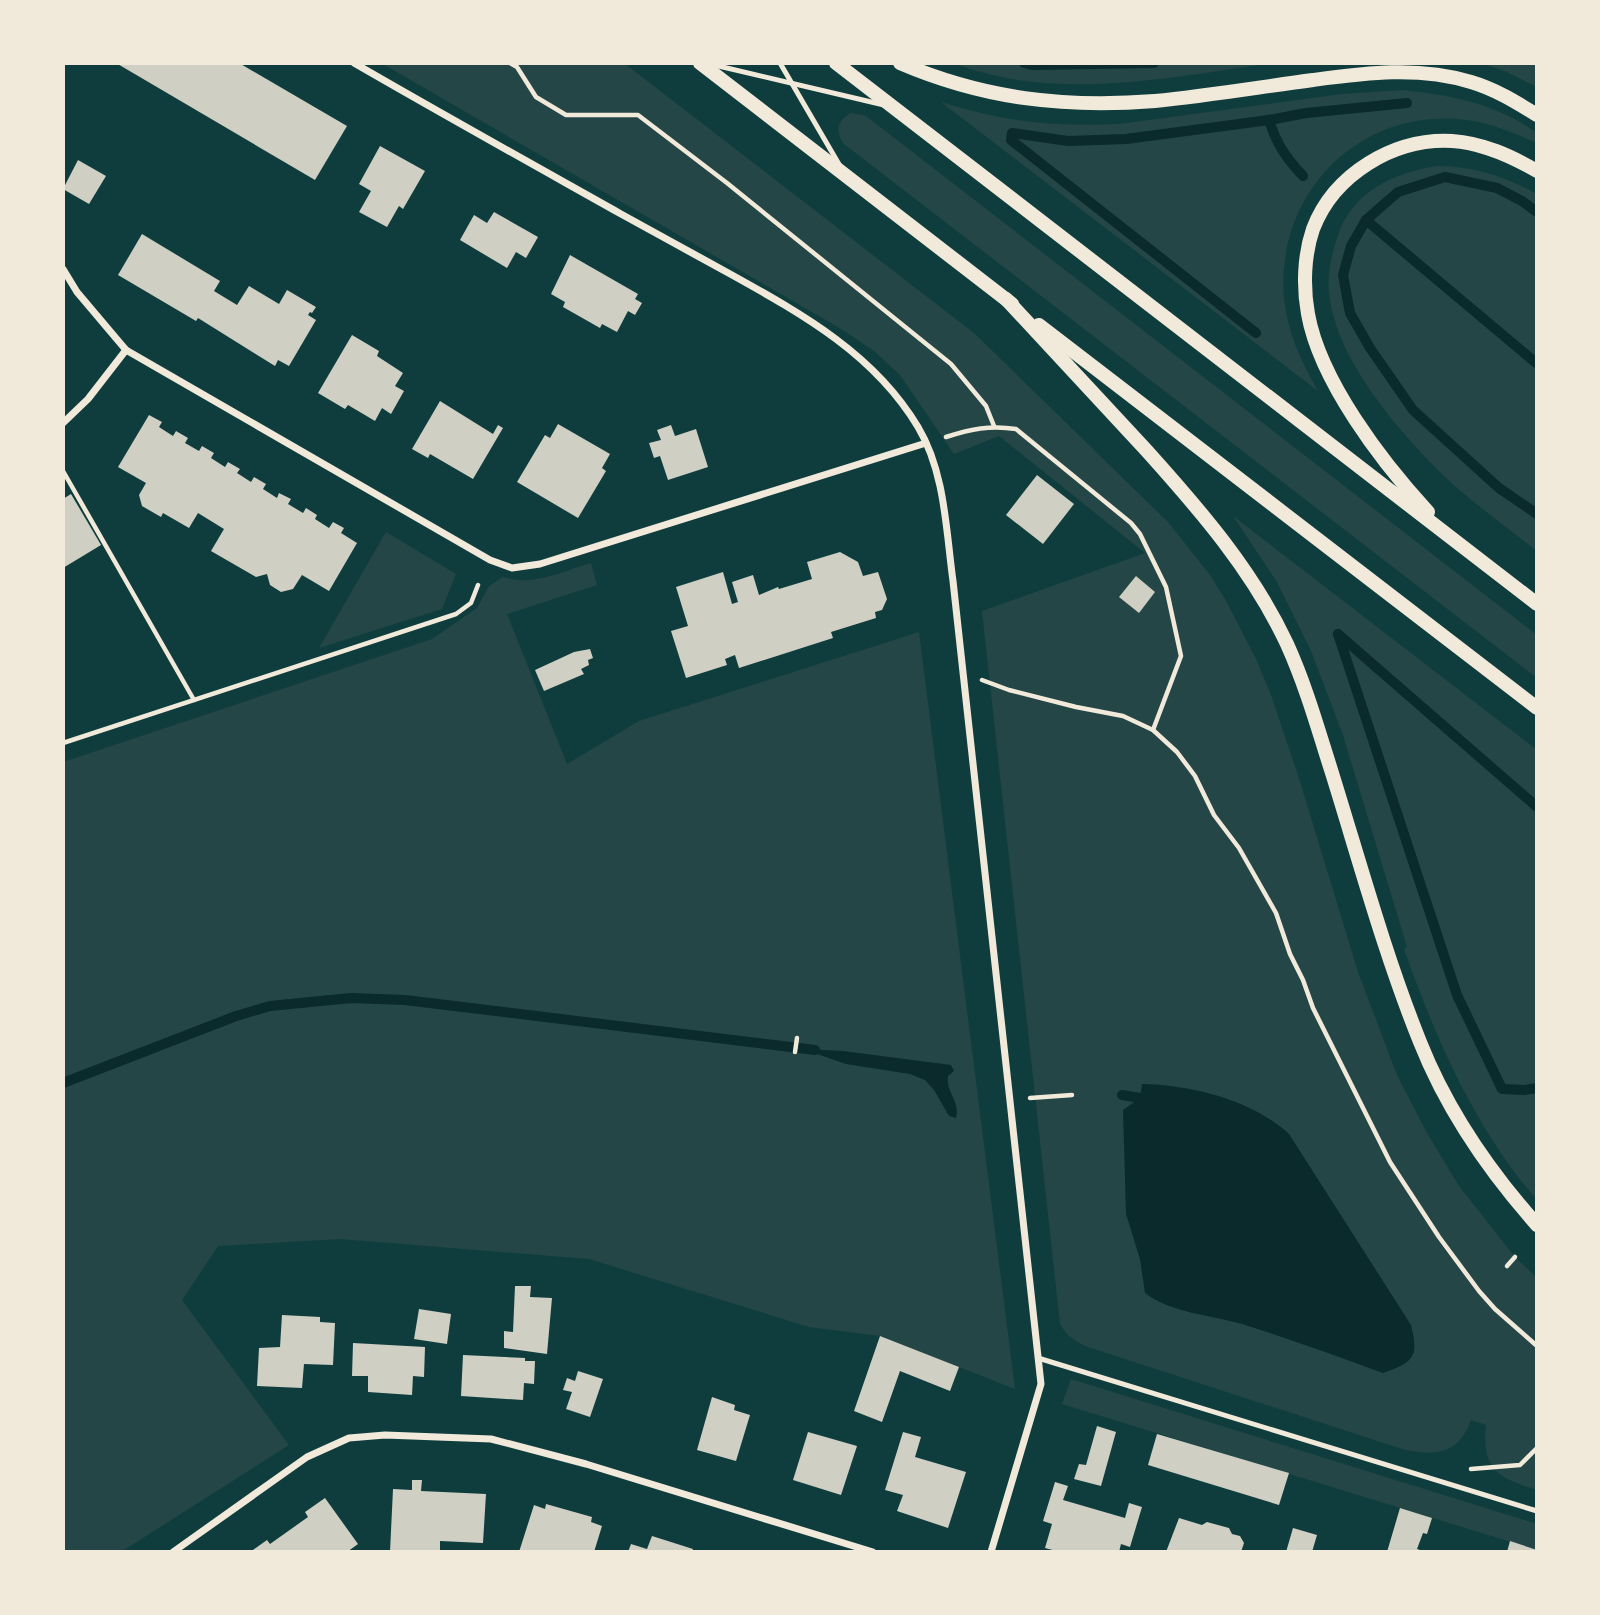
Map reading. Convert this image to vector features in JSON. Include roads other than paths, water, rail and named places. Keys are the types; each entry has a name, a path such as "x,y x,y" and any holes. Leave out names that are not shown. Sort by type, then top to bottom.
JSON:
{"main road":[{"path":"700,63 1537,708"},
{"path":"836,63 1537,604"},
{"path":"900,63 991,94 1048,102 1082,103 1157,100 1361,74 1411,72 1471,82 1508,97 1537,115"},
{"path":"1458,544 1398,477 1349,407 1329,373 1317,346 1308,312 1306,280 1309,247 1318,217 1343,184 1369,163 1399,148 1434,142 1471,144 1507,155 1537,171"},
{"path":"1006,299 1112,412 1223,538 1256,589 1286,642 1307,692 1391,961 1420,1043 1471,1139 1502,1184 1537,1225"}],"street":[{"path":"354,63 811,321 848,346 877,373 914,419 926,443 943,505 1041,1384 991,1552"},
{"path":"63,268 77,292 126,350 491,560 512,568 540,564 926,443"},
{"path":"63,423 88,399 126,350"},
{"path":"173,1552 307,1457 349,1438 385,1435 491,1439 586,1464 873,1552"}],"lane":[{"path":"706,63 894,107"},
{"path":"780,63 847,177"},
{"path":"1038,1358 1537,1511"}],"waterway":[{"path":"1024,63 1154,63"},
{"path":"1256,333 1011,140 1012,133 1068,141 1126,139 1306,113 1407,103"},
{"path":"1269,120 1282,150 1303,176"},
{"path":"1537,212 1497,188 1445,177 1398,192 1366,220 1351,246 1343,275 1350,313 1370,348 1413,410 1499,488 1537,514"},
{"path":"1366,220 1536,363"},
{"path":"1338,634 1457,995 1502,1089 1537,1088"},
{"path":"1338,634 1537,807"},
{"path":"63,1083 236,1016 270,1006 351,998 405,1000 815,1050"},
{"path":"1122,1095 1140,1098"}]}
